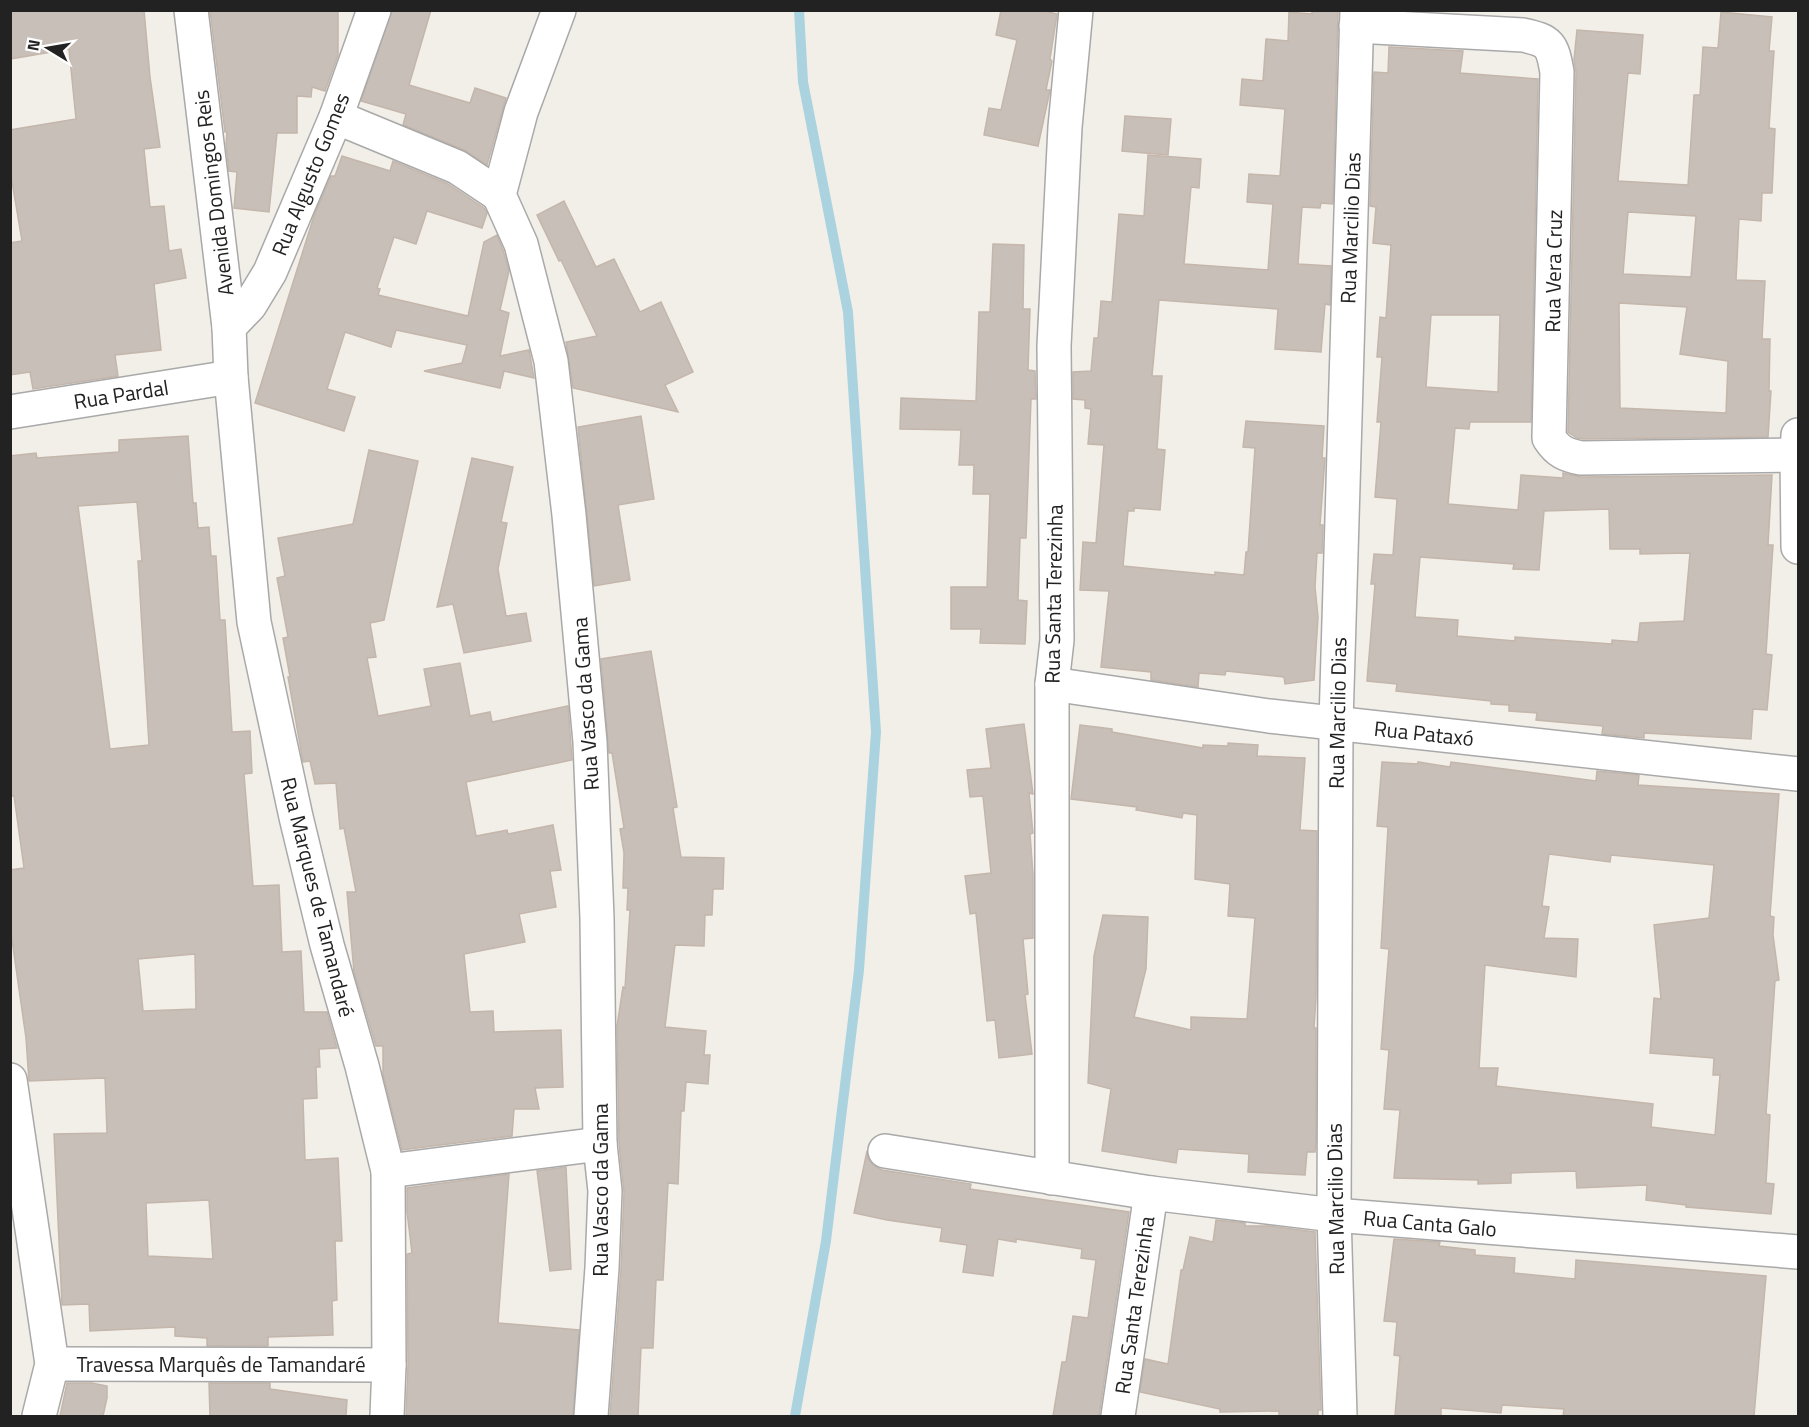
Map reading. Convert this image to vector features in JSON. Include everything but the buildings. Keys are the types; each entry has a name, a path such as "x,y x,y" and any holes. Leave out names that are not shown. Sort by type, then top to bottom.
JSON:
{"street":[{"name":"Avenida Domingos Reis","path":"191,10 229,327 231,377"},
{"name":"Rua Algusto Gomes","path":"229,327 250,305 270,272 336,117 374,10"},
{"path":"336,117 457,167 499,195 521,112 559,10"},
{"name":"Rua Santa Terezinha","path":"1052,1178 1052,684 1057,640 1054,346 1065,127 1076,10"},
{"name":"Rua Vera Cruz","path":"1356,18 1523,35 1543,40 1554,52 1557,72 1549,438 1556,449 1567,456 1581,458 1798,445"},
{"name":"Rua Marcilio Dias","path":"1340,1416 1334,1215 1336,723 1356,18"},
{"name":"Rua Vasco da Gama","path":"499,195 521,244 551,361 569,515 590,742 597,918 600,1144 604,1191 602,1268 591,1416"},
{"name":"Rua Pardal","path":"10,412 231,377"},
{"name":"Rua Marques de Tamandaré","path":"231,377 254,622 296,817 327,945 362,1066 388,1171 387,1416"},
{"path":"1798,445 1798,547"},
{"name":"Rua Pataxó","path":"1052,684 1269,716 1798,774"},
{"path":"10,1080 52,1364 39,1416"},
{"path":"388,1171 600,1144"},
{"name":"Rua Canta Galo","path":"885,1151 1151,1193 1334,1215 1798,1252"},
{"name":"Rua Santa Terezinha","path":"1118,1416 1151,1193"},
{"name":"Travessa Marquês de Tamandaré","path":"52,1364 389,1365"}],"waterway":[{"path":"795,1416 826,1241 859,970 876,732 848,312 803,82 799,10"}]}
